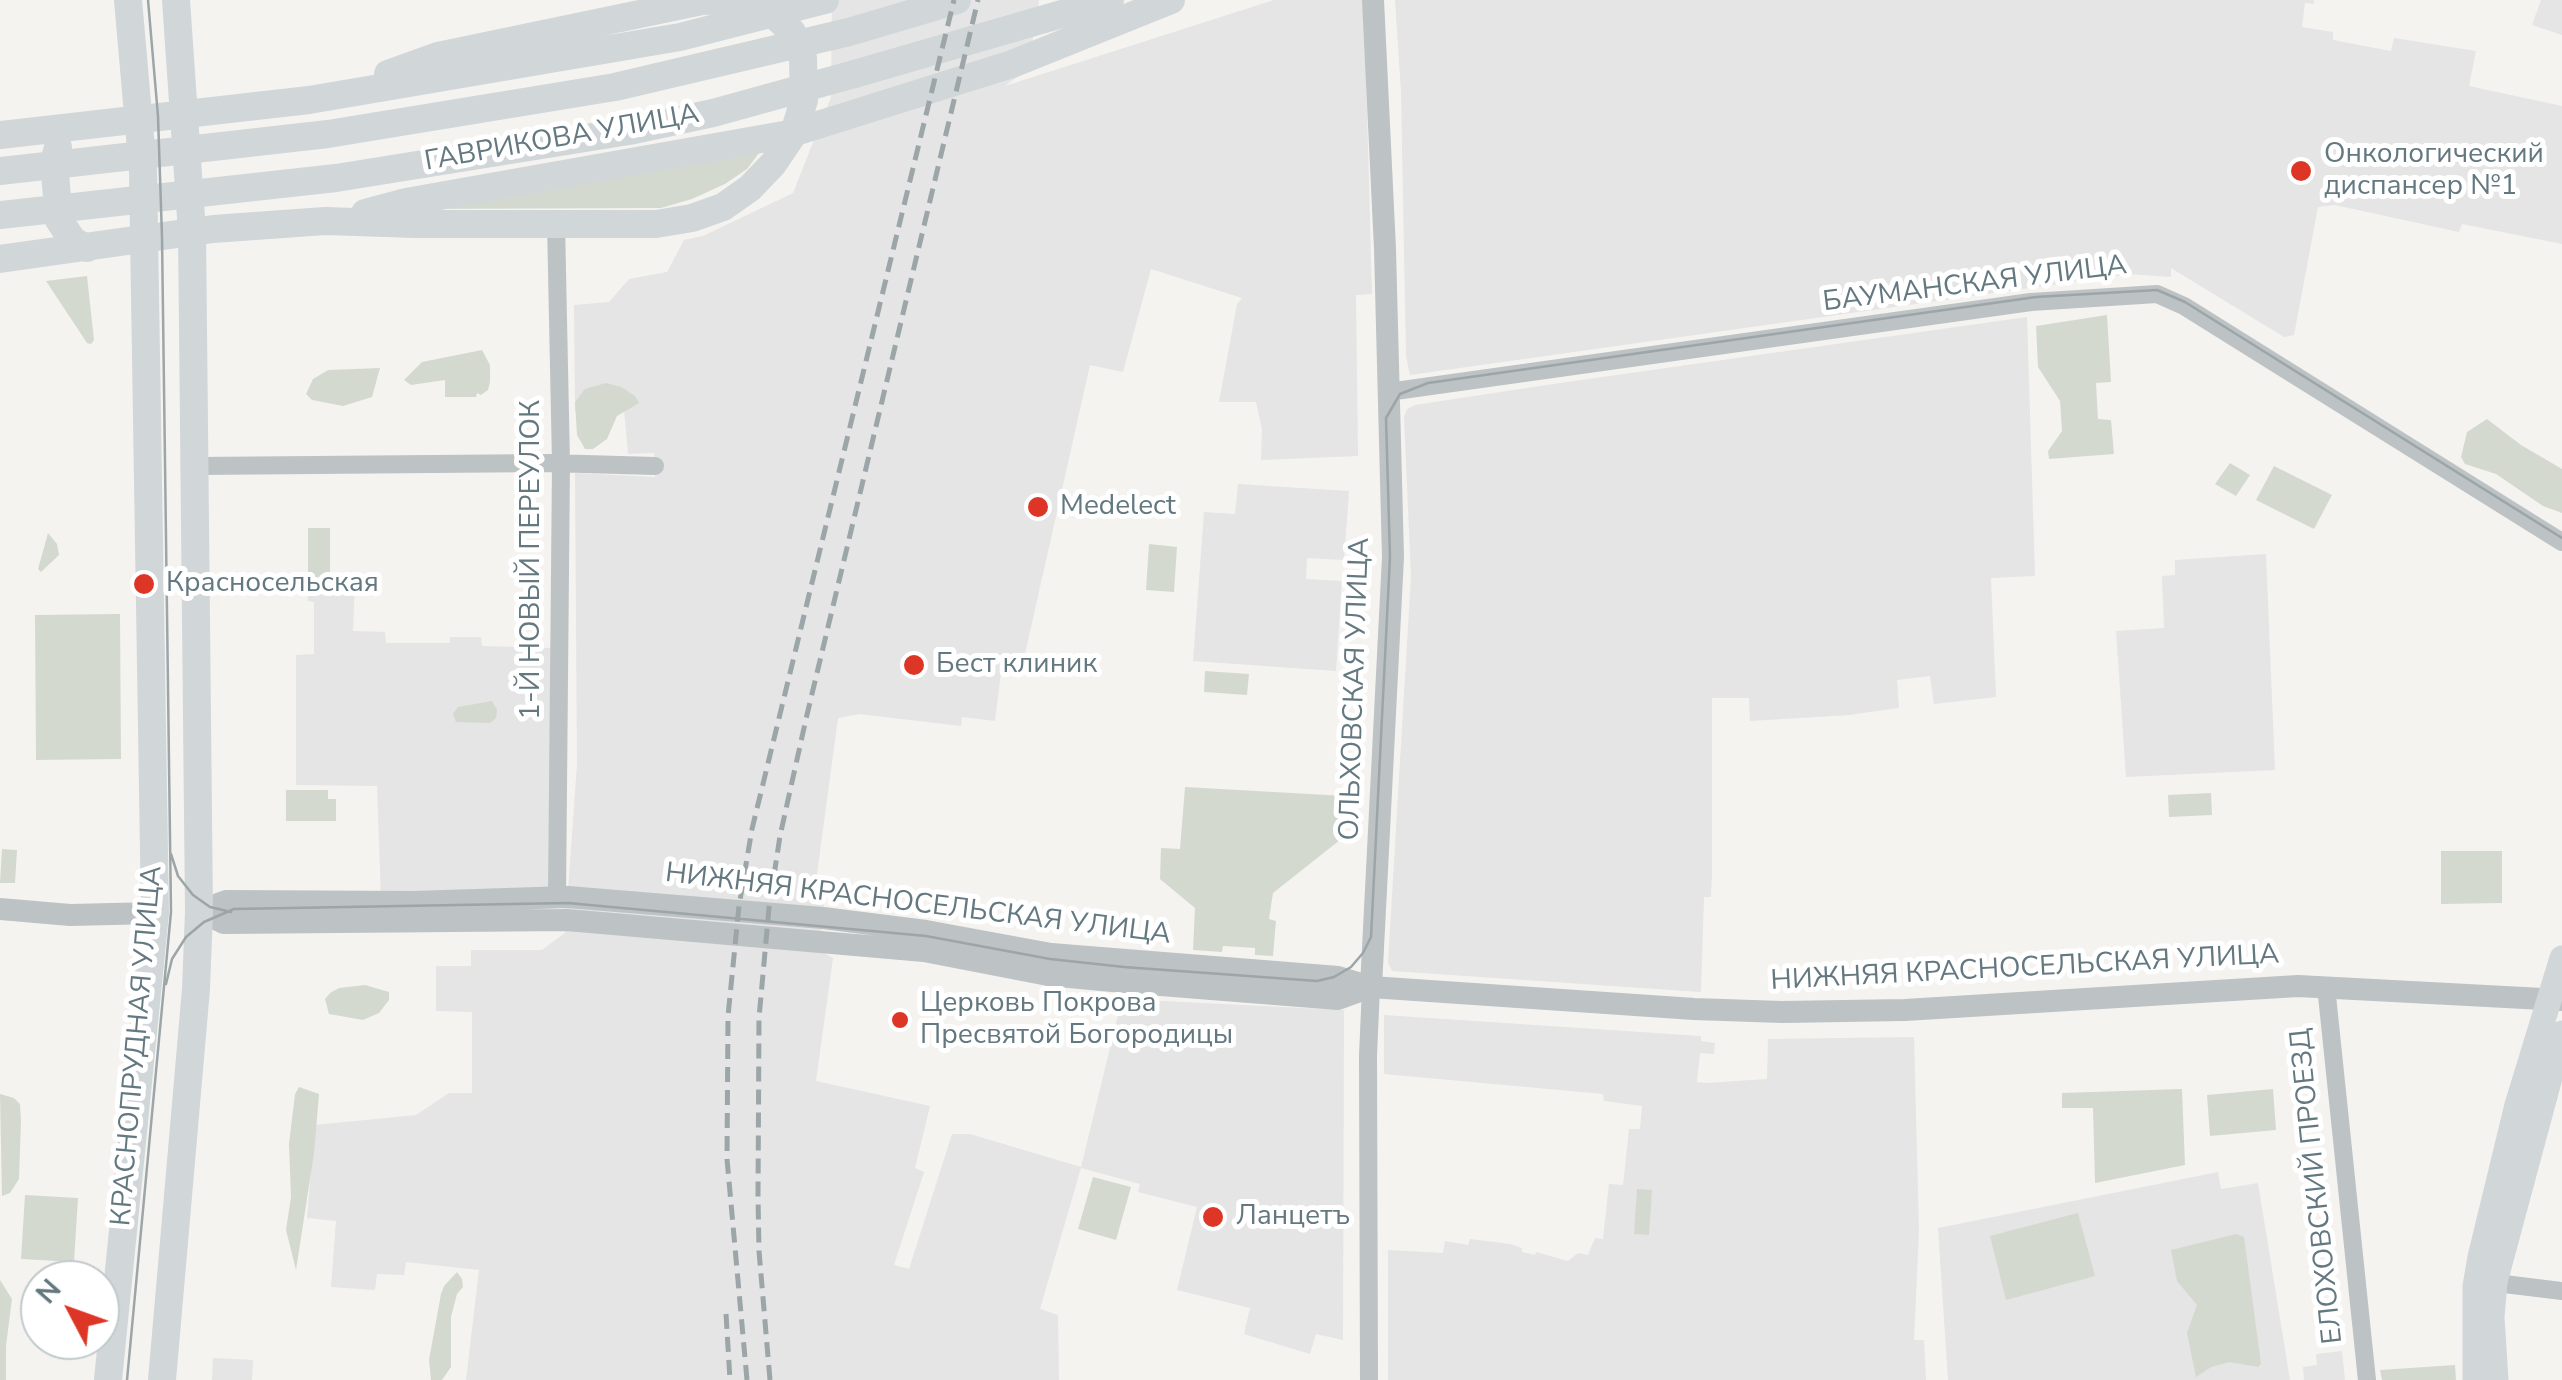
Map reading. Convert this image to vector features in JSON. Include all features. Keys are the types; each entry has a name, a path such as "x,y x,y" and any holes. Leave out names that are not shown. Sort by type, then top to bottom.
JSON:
{"main road":[{"name":"КРАСНОПРУДНАЯ УЛИЦА","path":"108,1380 155,913 143,171 128,0"},
{"name":"КРАСНОПРУДНАЯ УЛИЦА","path":"162,1380 196,989 199,911 192,232 176,0"},
{"path":"724,0 596,12 438,56 317,98 285,132 281,163 292,193 313,214 330,221 406,202 789,134 1012,64 1171,0"},
{"path":"11,258 192,232 330,221 656,224 692,218 723,206 750,188 774,164 794,134 804,100 803,58 792,32 769,10 743,0"},
{"path":"4,135 224,110 446,78 680,37 825,0"},
{"name":"ГАВРИКОВА УЛИЦА","path":"0,171 328,134 615,87 849,32 957,0"},
{"name":"ГАВРИКОВА УЛИЦА","path":"0,216 336,178 629,131 858,74 1110,0"},
{"path":"224,110 258,135 268,164 268,180 261,200 234,228"},
{"path":"82,127 58,147 54,162 59,220 73,241 86,248"},
{"path":"4,135 26,141 46,164 52,220 46,235 11,258"},
{"path":"155,913 199,911"},
{"path":"2474,1380 2486,1282 2517,1105 2555,1000 2562,958"},
{"path":"2496,1380 2486,1282 2562,1034"}],"street":[{"name":"ОЛЬХОВСКАЯ УЛИЦА","path":"1369,1380 1368,1056 1393,576 1385,249 1373,0"},
{"name":"1-Й НОВЫЙ ПЕРЕУЛОК","path":"556,224 564,905"},
{"name":"БАУМАНСКАЯ УЛИЦА","path":"1388,392 1922,316 2144,292 2184,306 2562,542"},
{"path":"196,466 655,466"},
{"name":"НИЖНЯЯ КРАСНОСЕЛЬСКАЯ УЛИЦА","path":"199,911 226,902 564,905 822,930 926,930 1051,954 1338,977 1371,987 1782,1012 1959,1008 2326,986 2555,1000"},
{"path":"0,909 70,915 155,913"},
{"name":"ЕЛОХОВСКИЙ ПРОЕЗД","path":"2326,986 2367,1380"},
{"path":"2486,1282 2562,1291"}],"shaded area":[{"path":"832,0 1039,0 1028,69 1005,86 1274,0 1364,0 1372,294 1356,295 1358,456 1261,460 1262,429 1256,402 1219,402 1237,304 1242,298 1151,269 1123,372 1090,365 1020,676 1001,673 995,721 962,717 961,726 859,714 838,718 815,889 824,903 820,951 833,958 816,1081 930,1106 915,1168 924,1172 894,1265 909,1269 952,1134 970,1134 1081,1167 1122,999 1344,1010 1343,1340 1316,1334 1310,1354 1244,1334 1250,1308 1177,1290 1197,1207 1138,1192 1140,1184 1081,1168 1040,1309 1058,1315 1059,1380 466,1380 479,1270 406,1262 404,1275 377,1274 375,1290 331,1287 336,1221 307,1218 315,1125 416,1115 449,1093 472,1093 472,1012 436,1011 436,966 471,966 471,950 542,950 565,933 577,764 575,473 655,477 654,453 628,454 624,409 575,411 574,305 609,302 629,279 667,272 684,240 703,236 793,193 831,97"},
{"path":"1395,0 2314,0 2314,4 2305,3 2302,27 2333,32 2333,40 2391,51 2394,38 2476,51 2469,86 2562,106 2562,244 2462,224 2459,232 2335,205 2318,207 2294,335 2284,337 2171,268 2171,277 2129,274 1410,375 1406,356 1401,92"},
{"path":"2541,0 2562,0 2562,35 2532,25"},
{"path":"765,145 747,169 725,184 661,208 408,209"},
{"path":"87,276 94,340 91,344 46,281"},
{"path":"2107,315 2111,382 2096,383 2098,419 2111,420 2114,454 2049,459 2048,451 2062,431 2060,401 2038,367 2036,326"},
{"path":"2027,317 2035,576 1991,578 1996,697 1934,704 1930,676 1897,680 1899,708 1750,721 1749,698 1712,698 1712,874 1711,897 1704,897 1701,992 1392,971 1388,963 1411,576 1404,417 1407,409 1560,383"},
{"path":"482,350 490,365 490,382 488,390 476,397 445,397 445,380 411,385 404,380 422,362"},
{"path":"380,368 372,397 343,406 312,400 306,394 313,379 328,370"},
{"path":"606,383 621,387 639,403 617,416 607,439 593,449 585,449 577,435 575,402 585,389"},
{"path":"2487,419 2562,469 2562,513 2543,506 2496,474 2465,464 2461,457 2467,432"},
{"path":"2230,463 2250,475 2236,496 2215,484"},
{"path":"2274,466 2332,495 2314,529 2256,500"},
{"path":"1238,484 1349,491 1344,560 1307,558 1306,579 1342,581 1336,671 1193,661 1204,512 1235,514"},
{"path":"308,528 330,528 330,581 308,581"},
{"path":"48,533 57,544 59,555 41,572 38,569"},
{"path":"1149,544 1177,547 1174,592 1146,590"},
{"path":"2266,554 2275,770 2126,777 2116,631 2164,628 2162,576 2175,575 2175,560"},
{"path":"330,581 355,581 353,631 385,632 386,643 450,643 450,637 481,637 482,646 551,648 550,894 381,897 377,786 296,785 296,655 314,654 314,602 308,601 308,588 330,588"},
{"path":"120,614 121,759 36,760 35,615"},
{"path":"1205,671 1249,674 1247,695 1204,692"},
{"path":"492,701 497,710 490,723 456,722 453,714 458,707"},
{"path":"1185,787 1345,796 1340,840 1273,893 1269,919 1276,921 1273,956 1255,955 1255,948 1223,946 1222,952 1193,950 1195,908 1160,879 1161,848 1180,849"},
{"path":"286,790 328,790 328,799 336,799 336,821 286,821"},
{"path":"2211,793 2212,815 2169,817 2168,795"},
{"path":"2,849 17,850 15,883 0,883"},
{"path":"2441,851 2502,851 2502,903 2441,904"},
{"path":"365,985 389,992 389,1000 379,1013 363,1020 329,1014 325,999 330,993"},
{"path":"1384,1015 1701,1036 1701,1041 1715,1043 1714,1054 1700,1053 1697,1082 1706,1083 1767,1079 1768,1039 1914,1037 1919,1230 1914,1340 1924,1340 1926,1380 1388,1380 1388,1250 1443,1253 1445,1241 1468,1245 1470,1239 1510,1244 1522,1248 1522,1252 1568,1261 1578,1253 1588,1255 1595,1238 1603,1239 1609,1184 1623,1185 1629,1129 1640,1129 1642,1106 1604,1101 1603,1094 1384,1074"},
{"path":"299,1087 319,1094 296,1270 286,1230 291,1197 289,1144"},
{"path":"2182,1089 2185,1165 2095,1183 2093,1108 2062,1108 2062,1093"},
{"path":"2273,1089 2276,1130 2210,1136 2207,1095"},
{"path":"0,1094 20,1104 21,1121 19,1179 10,1193 2,1196"},
{"path":"2218,1172 2221,1189 2258,1183 2290,1380 1948,1380 1938,1228"},
{"path":"1093,1177 1131,1187 1116,1240 1078,1229"},
{"path":"1637,1189 1652,1190 1649,1235 1634,1234"},
{"path":"25,1195 78,1198 74,1260 21,1259"},
{"path":"2078,1213 2095,1276 2006,1300 1990,1236"},
{"path":"2236,1234 2244,1237 2261,1364 2258,1367 2229,1362 2196,1377 2187,1333 2197,1305 2177,1281 2171,1250"},
{"path":"457,1272 463,1287 451,1317 451,1367 442,1380 431,1380 429,1360 441,1294"},
{"path":"0,1280 12,1299 6,1380 0,1380"},
{"path":"2342,1351 2345,1380 2304,1380 2303,1367 2317,1365 2316,1354"},
{"path":"213,1358 253,1360 252,1380 212,1380"},
{"path":"2455,1365 2456,1380 2382,1380 2380,1370"}],"tram line":[{"path":"127,1380 171,912 162,237 158,116 148,0"},
{"path":"166,984 172,959 186,937 204,922 234,909 568,903 926,936 1050,959 1124,967 1317,981 1334,977 1351,967 1371,937 1390,557 1386,418 1400,394 1428,383 2036,297 2157,290 2185,302 2562,538"},
{"path":"171,854 178,876 193,895 210,907 231,912"}],"railway":[{"path":"747,1380 727,1159 728,1016 739,906 752,829 954,0"},
{"path":"770,1380 758,1196 759,1018 769,908 780,836 806,719 978,0"},
{"path":"726,1314 730,1380"}],"place":[{"name":"Онкологический диспансер №1","path":"2301,171"},
{"name":"Medelect","path":"1038,507"},
{"name":"Красносельская","path":"144,584"},
{"name":"Бест клиник","path":"914,665"},
{"name":"Церковь Покрова Пресвятой Богородицы","path":"900,1020"},
{"name":"Ланцетъ","path":"1213,1217"}]}
